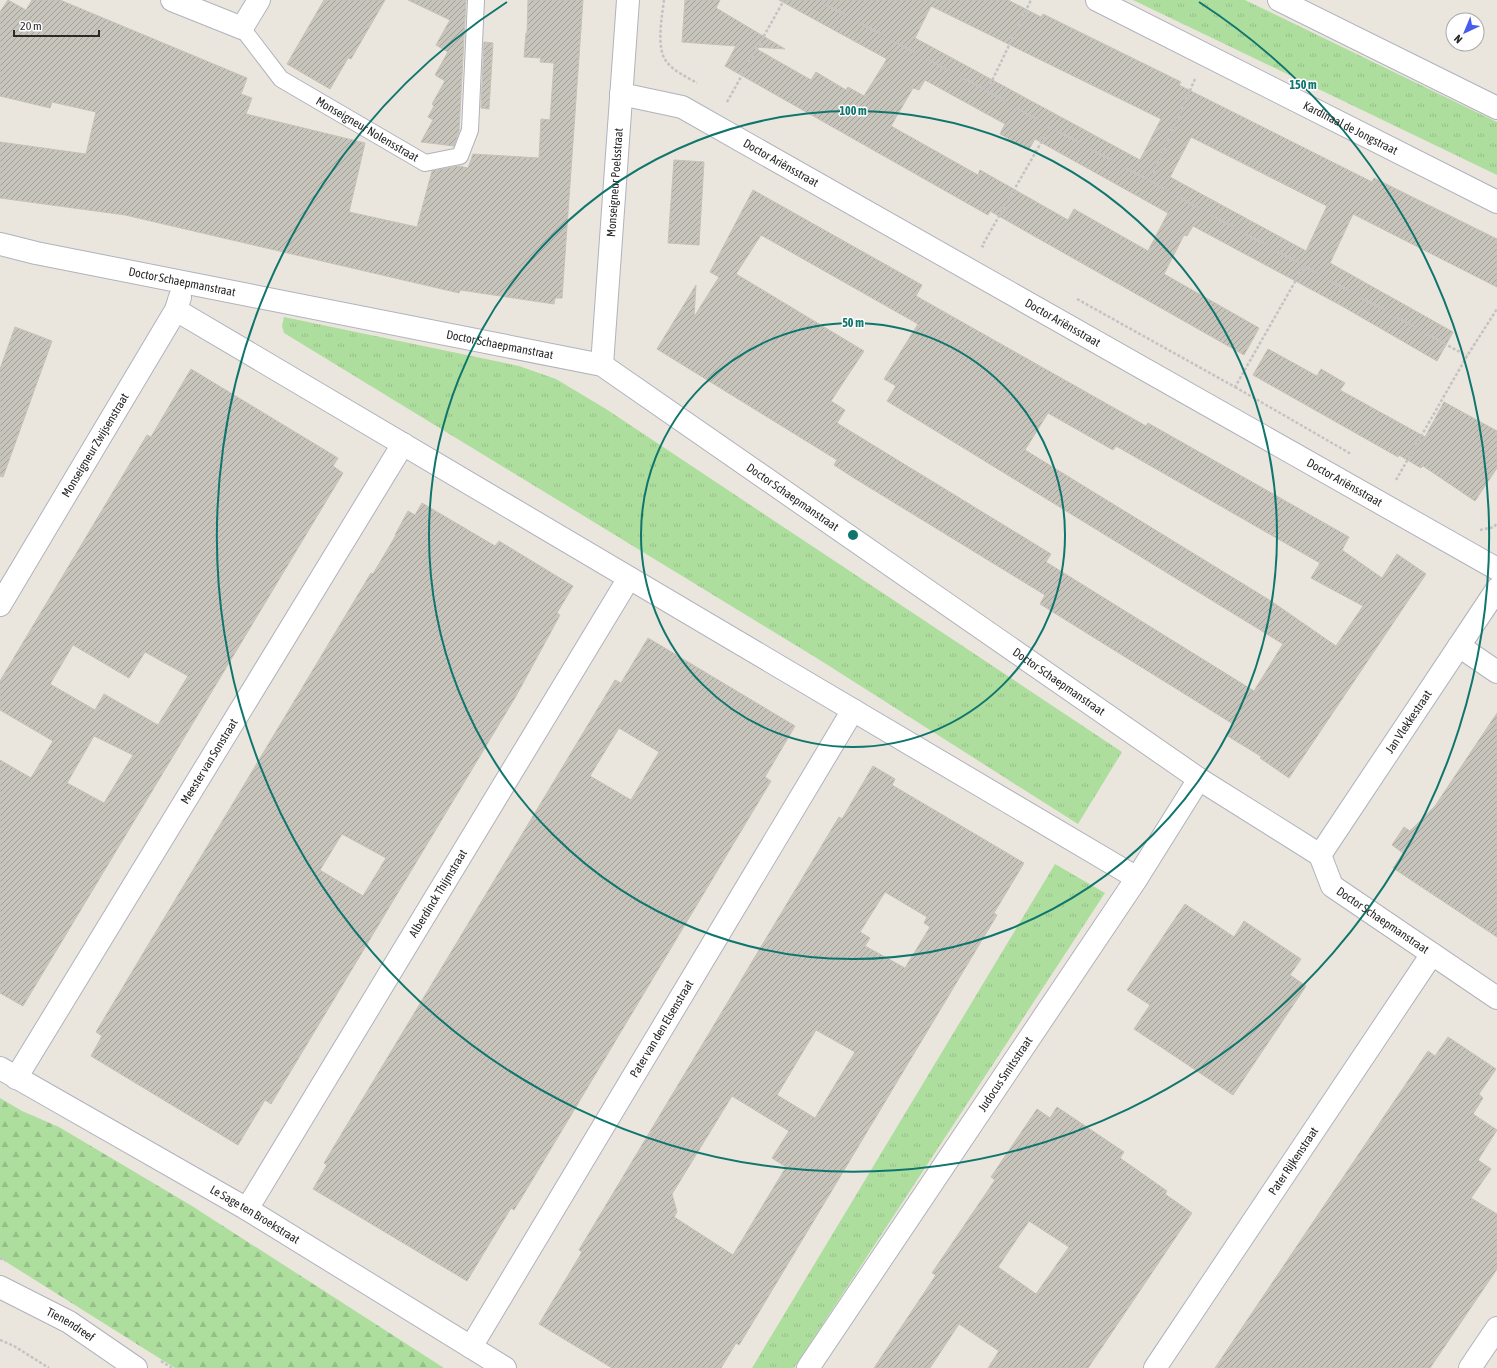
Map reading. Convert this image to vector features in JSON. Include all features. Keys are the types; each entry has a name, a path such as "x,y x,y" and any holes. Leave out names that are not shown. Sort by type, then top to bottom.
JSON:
{"street":[{"path":"172,0 242,28 259,0"},
{"name":"Monseigneur Poelsstraat","path":"602,365 628,0"},
{"name":"Kardinaal de Jongstraat","path":"1097,0 1497,202"},
{"path":"1279,0 1497,108"},
{"name":"Doctor Ariënsstraat","path":"621,94 682,108 1497,569"},
{"name":"Doctor Schaepmanstraat","path":"0,244 36,253 184,283 602,365 1199,779 1320,855 1332,886 1497,998"},
{"name":"Monseigneur Zwijsenstraat","path":"0,605 176,310 184,283"},
{"path":"176,310 1137,878"},
{"name":"Meester van Sonstraat","path":"8,1073 403,444"},
{"name":"Alberdinck Thijmstraat","path":"247,1209 629,578"},
{"name":"Jan Vlekkestraat","path":"1320,855 1497,589"},
{"path":"1459,646 1497,672"},
{"name":"Pater van den Elsenstraat","path":"471,1347 853,710"},
{"name":"Judocus Smitsstraat","path":"808,1368 1137,878 1199,779"},
{"name":"Pater Rijkenstraat","path":"1155,1368 1432,954"},
{"name":"Le Sage ten Broekstraat","path":"8,1073 247,1209 505,1368"},
{"name":"Tienendreef","path":"0,1287 69,1322 136,1368"},
{"path":"1470,1368 1497,1328"}],"lane":[{"name":"Monseigneur Nolensstraat","path":"242,28 281,79 425,163 460,156 470,130 476,0"}],"path":[{"path":"664,0 660,49 666,61 678,72 703,87"},
{"path":"727,102 784,0"},
{"path":"817,0 987,91 1466,356"},
{"path":"987,91 1031,0"},
{"path":"1150,181 1198,73"},
{"path":"721,98 734,106"},
{"path":"982,246 1050,127"},
{"path":"975,242 989,250"},
{"path":"1235,387 1304,266"},
{"path":"1071,295 1356,457"},
{"path":"1389,476 1396,480 1466,356 1497,309"},
{"path":"0,1340 14,1346 49,1368"}],"green space":[{"path":"1133,0 1245,0 1497,122 1497,175"},
{"path":"284,317 519,366 556,379 606,409 1122,752 1078,824 815,657 284,333 282,326"},
{"path":"1055,864 1105,893 794,1368 752,1368"},
{"path":"0,1098 22,1111 59,1127 192,1206 444,1368 175,1368 0,1258"}],"building":[{"path":"8,0 26,10 32,0 60,0 247,78 241,94 252,98 246,114 365,143 349,212 417,227 432,171 459,166 468,168 473,154 539,158 541,119 550,120 554,63 540,62 541,58 524,57 527,33 528,0 583,0 562,298 555,298 554,304 460,290 459,293 125,215 0,198 0,142 86,154 96,112 52,102 50,108 0,96 0,12"},
{"path":"324,0 385,0 351,59 348,58 330,89 287,64"},
{"path":"408,0 466,0 459,131 454,146 421,142 433,120 428,117 434,106 432,104 445,81 435,75 448,52 436,45 450,20"},
{"path":"685,0 720,0 716,8 785,49 753,47 811,80 816,72 846,90 848,87 864,96 887,59 779,0 1008,0 1041,17 1043,14 1181,82 1179,85 1372,182 1374,178 1497,239 1497,287 1353,214 1330,263 1453,332 1437,361 1342,306 1193,226 1187,236 1184,235 1164,274 1259,328 1244,355 990,211 988,215 725,66 736,46 682,42","holes":["931,6 1161,119 1140,160 915,38","925,80 1005,124 1000,134 1029,149 1035,139 1168,213 1148,251 1074,209 1068,220 980,170 978,175 891,126 913,88 919,90","1191,137 1327,206 1306,251 1170,177"]},
{"path":"484,42 493,43 489,109 481,108"},
{"path":"674,160 704,162 699,245 668,243"},
{"path":"753,190 922,285 916,296 1146,426 1148,423 1349,537 1342,550 1382,578 1397,554 1426,574 1289,778 1260,758 1262,757 1226,735 1233,724 1040,604 1045,595 854,478 834,465 837,460 657,349 696,285 694,317 719,277 710,272","holes":["761,235 918,324 884,379 896,386 887,401 1283,644 1254,691 1046,562 1051,554 837,423 845,410 831,401 864,351 736,274","1048,413 1113,450 1116,446 1320,563 1311,578 1363,606 1336,646 1271,601 1025,450"]},
{"path":"15,327 52,341 3,477 0,476 0,369"},
{"path":"1268,349 1317,376 1321,369 1345,383 1340,390 1425,437 1444,402 1497,431 1497,468 1475,501 1423,466 1421,468 1399,455 1398,457 1253,375"},
{"path":"191,369 338,458 333,466 343,473 23,1006 0,993 0,760 31,778 53,741 0,710 0,681 147,435 151,437","holes":["73,645 129,678 145,652 188,676 158,725 104,694 95,710 50,684","94,736 133,755 104,803 67,783"]},
{"path":"422,503 495,546 499,541 573,586 557,613 560,615 516,696 271,1104 265,1100 238,1145 91,1056 102,1036 96,1032 371,573 373,574 408,511 415,515","holes":["342,834 386,858 363,896 320,870"]},
{"path":"648,638 795,726 765,777 771,781 528,1187 514,1210 511,1208 467,1281 313,1189 327,1165 324,1163 615,680 621,683","holes":["619,728 659,752 631,800 590,776"]},
{"path":"1497,713 1497,937 1393,868 1403,853 1392,845 1404,827 1410,831 1435,806"},
{"path":"873,766 895,779 892,785 1024,863 994,913 997,915 753,1322 739,1345 736,1343 721,1368 612,1368 539,1324 582,1252 579,1250 675,1090 839,817 842,819","holes":["885,892 927,917 924,923 930,927 905,968 865,946 870,938 860,932","816,1030 855,1052 815,1118 777,1095","732,1096 789,1131 772,1158 786,1167 733,1255 674,1217 677,1212 672,1194"]},
{"path":"1185,904 1234,937 1244,921 1301,959 1290,975 1306,986 1233,1095 1134,1029 1150,1005 1127,990"},
{"path":"1448,1037 1496,1069 1479,1094 1483,1098 1473,1114 1497,1130 1478,1160 1491,1169 1471,1198 1497,1214 1497,1269 1430,1368 1215,1368 1428,1051 1435,1056"},
{"path":"1057,1107 1124,1152 1120,1158 1167,1191 1165,1194 1192,1213 1088,1368 988,1368 999,1351 959,1324 930,1368 874,1368 936,1275 932,1273 995,1180 991,1177 1037,1109 1050,1118","holes":["1029,1221 1069,1247 1036,1294 998,1267"]}]}
